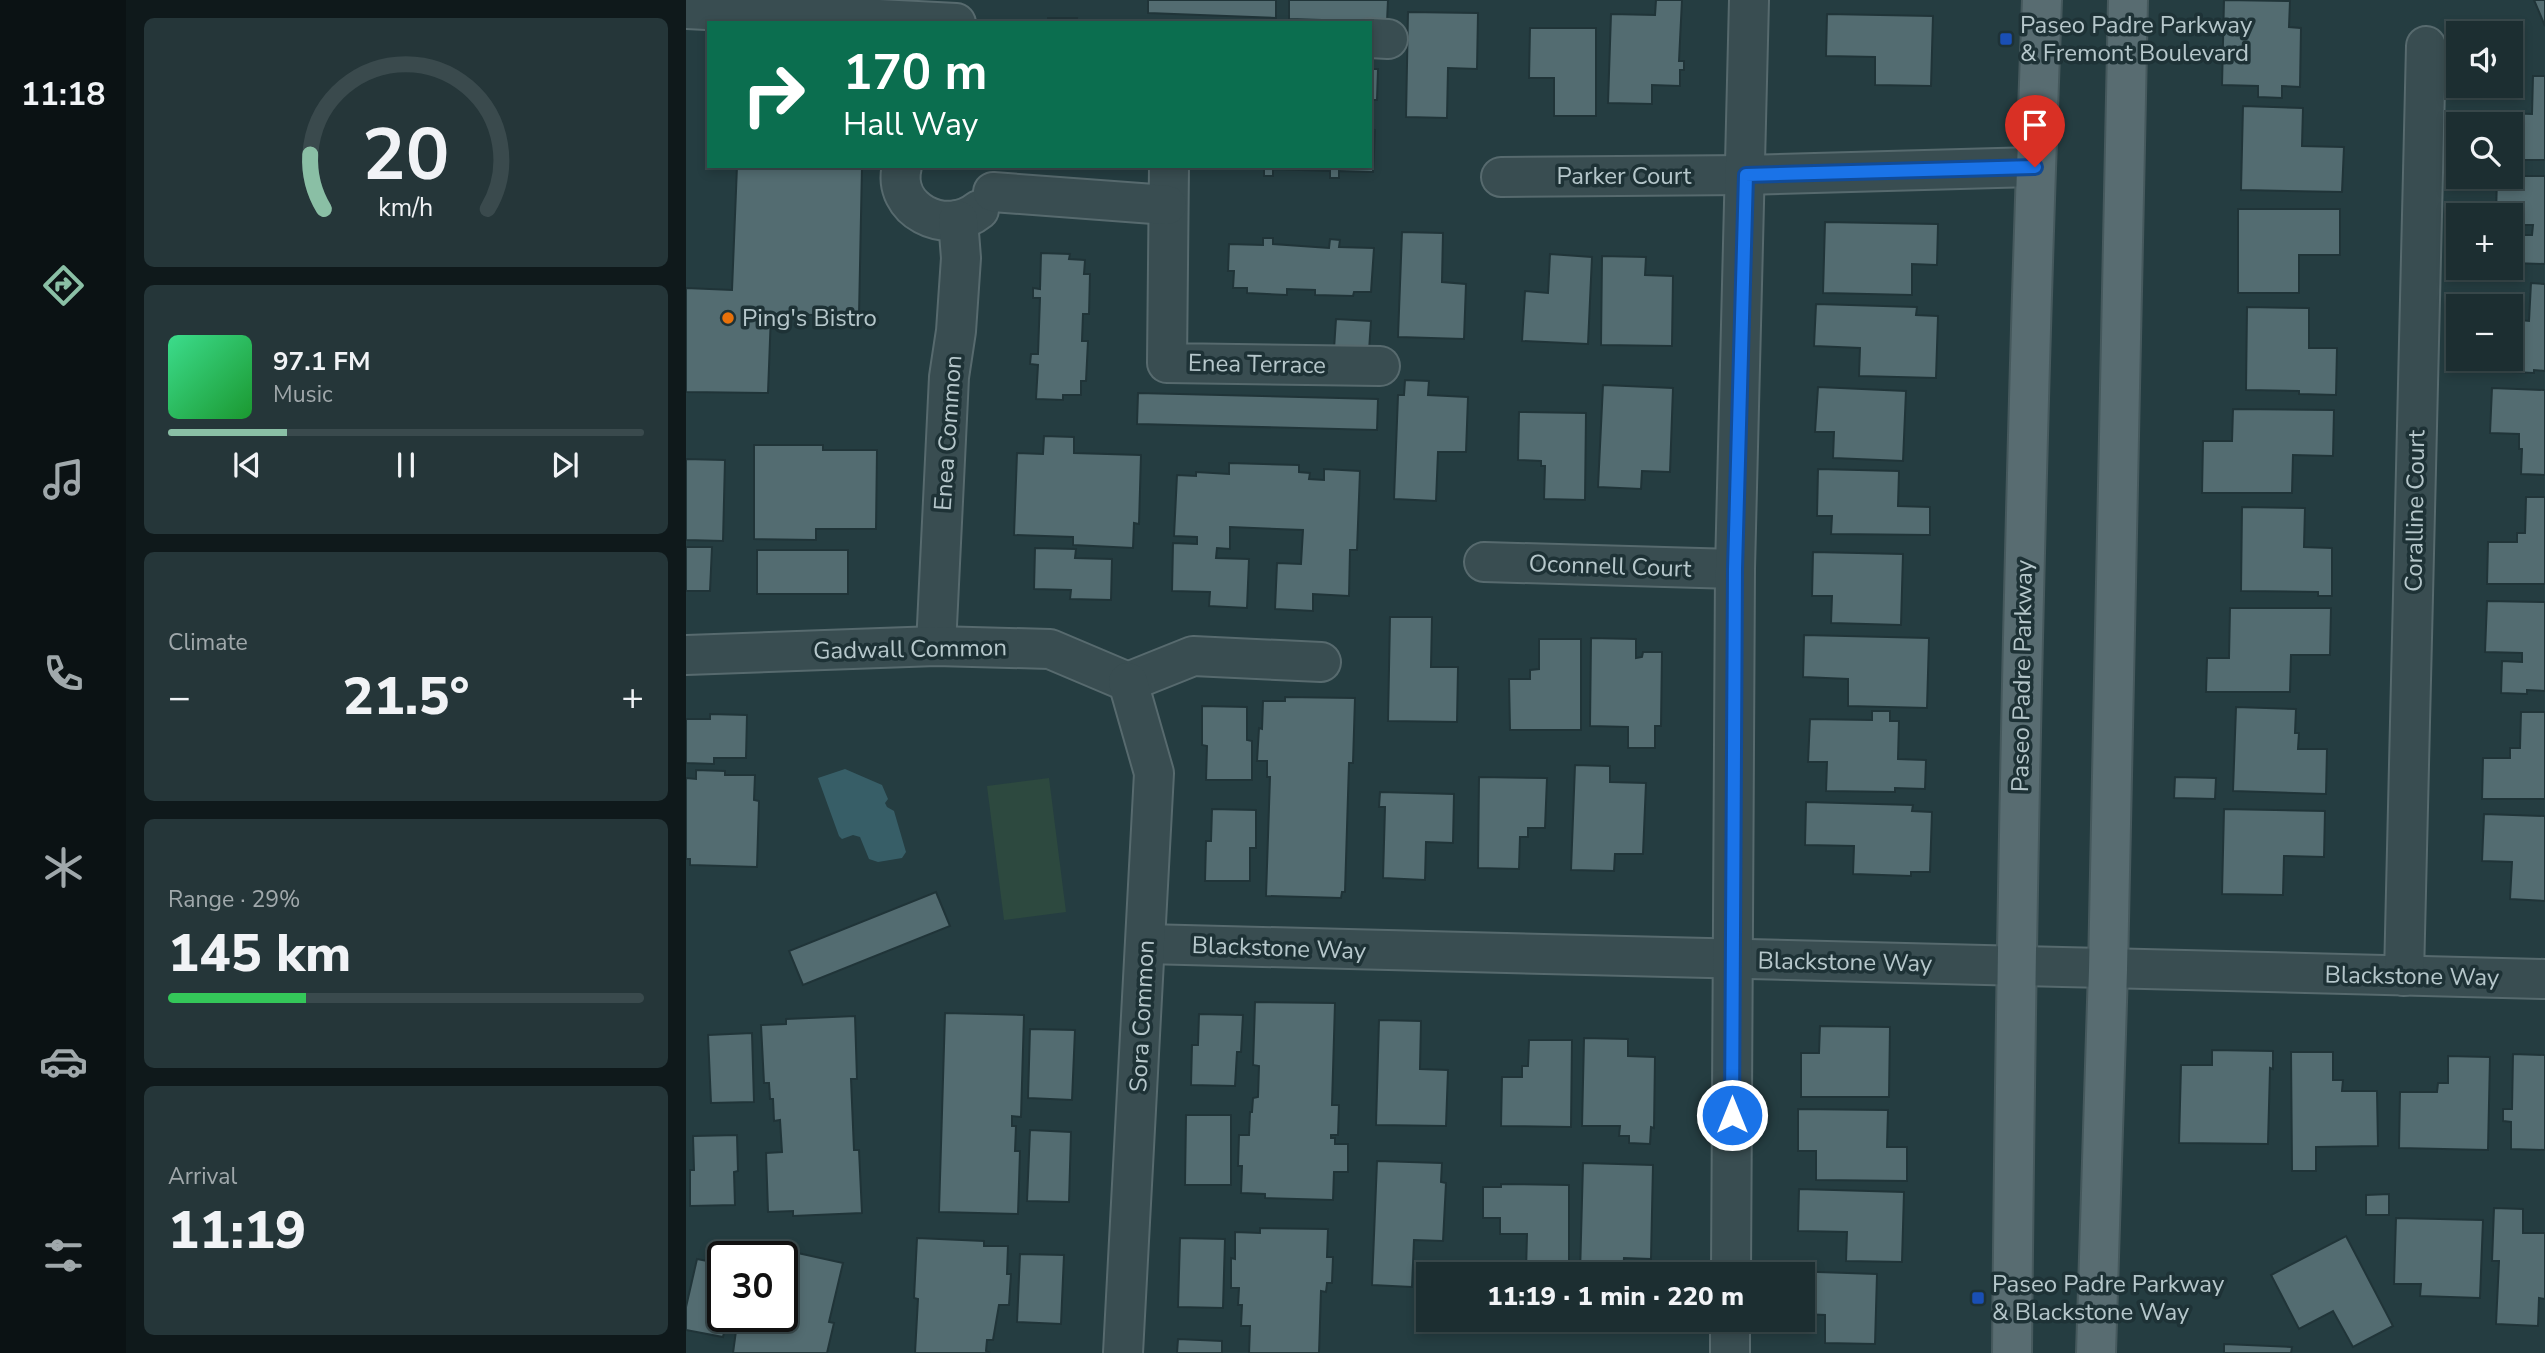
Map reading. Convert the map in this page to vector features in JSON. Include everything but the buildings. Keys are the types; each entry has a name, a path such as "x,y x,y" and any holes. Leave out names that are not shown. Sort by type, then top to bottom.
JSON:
{"main road":[{"name":"Paseo Padre Parkway","path":"2012,1353 2015,966 2035,167 2042,0"},
{"path":"2096,1353 2108,970 2127,0"}],"street":[{"path":"958,21 960,0"},
{"path":"1731,1262 1735,569 1749,0"},
{"path":"686,9 919,21"},
{"name":"Coralline Court","path":"2404,976 2426,46"},
{"name":"Parker Court","path":"1502,177 1746,175 2035,167"},
{"path":"902,168 902,185 915,208 938,221 958,220 976,213 986,204 994,179 1167,205"},
{"name":"Enea Terrace","path":"1169,168 1167,363 1380,366"},
{"name":"Enea Common","path":"936,646 949,377 956,331 961,258 958,220"},
{"name":"Oconnell Court","path":"1485,562 1735,569"},
{"name":"Gadwall Common","path":"686,655 936,646 1050,649 1128,682"},
{"path":"1128,682 1193,656 1321,662"},
{"name":"Sora Common","path":"1123,1353 1153,773 1128,682"},
{"name":"Blackstone Way","path":"1146,944 2545,979"},
{"path":"1730,1332 1730,1353"}],"green space":[{"path":"1049,778 1066,912 1004,920 987,786"}],"water":[{"path":"845,769 882,785 888,799 885,803 894,811 906,852 902,858 878,862 869,859 860,837 853,835 842,839 839,836 818,778"}],"place":[{"name":"Paseo Padre Parkway & Fremont Boulevard","path":"2006,39"},
{"name":"Ping's Bistro","path":"728,318"},
{"name":"Paseo Padre Parkway & Blackstone Way","path":"1978,1298"}],"route":[{"path":"1732,1115 1735,569 1746,175 2035,167"}]}
